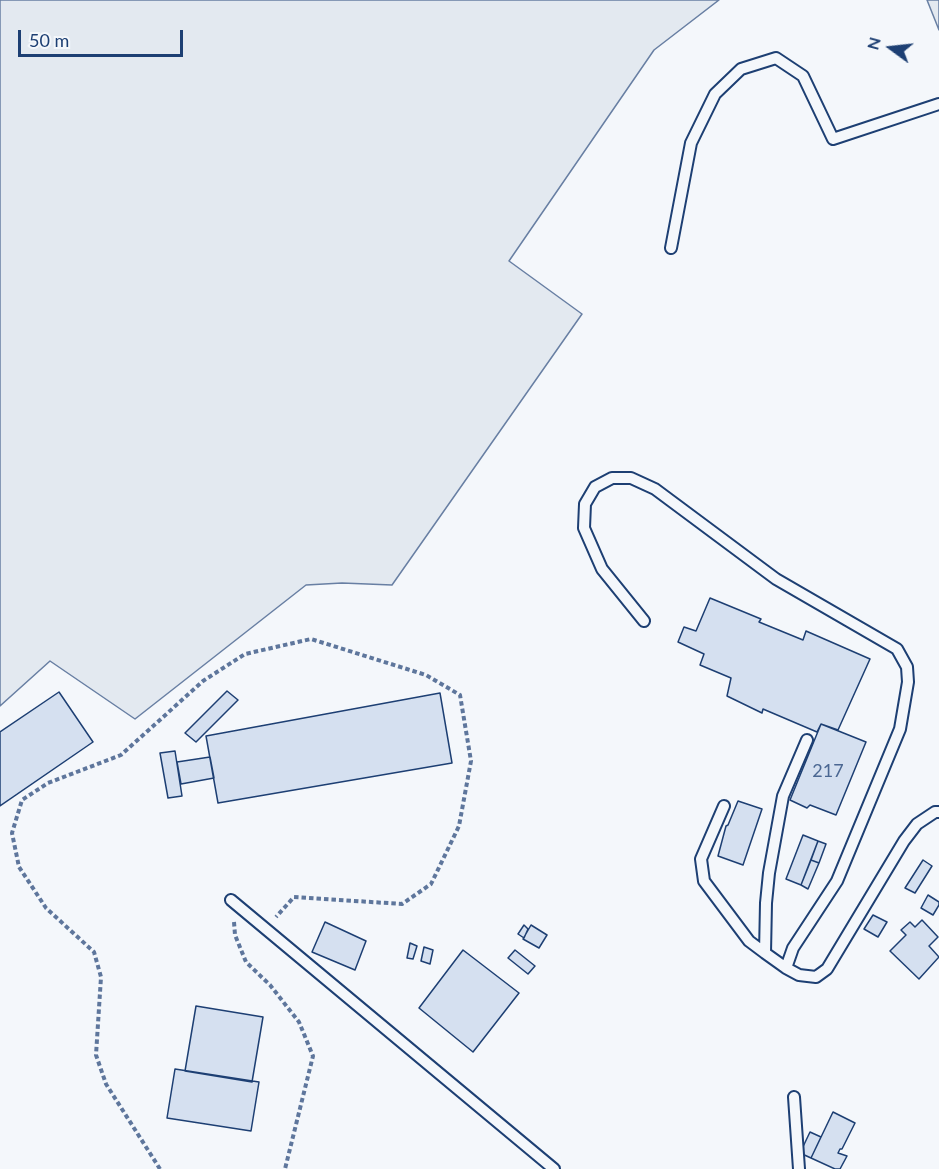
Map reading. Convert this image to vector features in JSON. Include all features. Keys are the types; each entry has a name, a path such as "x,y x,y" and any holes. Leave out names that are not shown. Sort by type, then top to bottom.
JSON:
{"lane":[{"path":"670,248 691,143 715,94 741,69 776,58 803,76 833,139 939,104"},
{"path":"644,621 602,569 584,528 585,504 595,487 612,478 631,478 655,489 776,579 897,649 907,667 908,682 900,729 837,881 793,948 786,968"},
{"path":"765,953 769,873 783,796 807,740"},
{"path":"724,806 700,858 704,880 749,941 786,968 800,975 816,977 827,969 904,841 917,824 939,812"},
{"path":"231,900 554,1169"},
{"path":"794,1097 799,1169"}],"path":[{"path":"160,1169 106,1084 96,1055 101,977 94,951 46,908 19,867 12,833 22,800 48,783 121,755 203,681 245,654 311,639 426,675 460,695 471,761 459,826 431,884 402,904 294,897 266,930"},
{"path":"231,900 235,934 246,962 270,985 299,1022 312,1056 285,1169"}],"shaded area":[{"path":"0,0 719,0 654,50 509,261 582,314 392,585 342,583 306,585 135,719 50,661 0,706"},
{"path":"927,0 939,0 939,30"}],"building":[{"path":"710,598 761,619 759,622 803,640 806,631 870,659 838,730 821,724 817,732 763,709 762,713 727,696 731,678 700,665 704,654 678,642 684,627 696,631"},
{"path":"227,691 238,700 196,742 185,733"},
{"path":"59,692 93,742 0,806 0,732"},
{"path":"440,693 452,763 218,803 206,736"},
{"path":"821,724 866,742 836,815 810,805 807,808 790,800"},
{"path":"175,751 182,796 168,798 160,753"},
{"path":"210,757 214,778 181,784 177,762"},
{"path":"738,801 762,809 743,865 718,856 726,826"},
{"path":"803,835 818,841 801,885 786,879"},
{"path":"818,841 826,844 819,863 811,860"},
{"path":"811,860 819,863 808,889 801,885"},
{"path":"923,860 932,866 915,893 905,888"},
{"path":"928,895 939,902 933,915 921,908"},
{"path":"873,915 887,922 878,937 864,929"},
{"path":"922,920 938,937 929,946 939,957 919,979 890,951 906,935 901,930 910,922 915,927"},
{"path":"325,922 366,941 355,970 312,952"},
{"path":"524,925 528,929 524,938 518,934"},
{"path":"531,925 547,935 539,948 523,939"},
{"path":"410,943 417,946 413,959 407,958"},
{"path":"424,947 433,950 430,964 421,961"},
{"path":"463,950 519,993 473,1052 419,1008"},
{"path":"515,950 535,966 528,974 508,958"},
{"path":"196,1006 263,1017 252,1082 185,1071"},
{"path":"175,1069 259,1082 251,1131 167,1118"},
{"path":"833,1112 855,1123 838,1153 847,1156 840,1169 811,1158"},
{"path":"810,1132 821,1137 811,1158 800,1153"}]}
